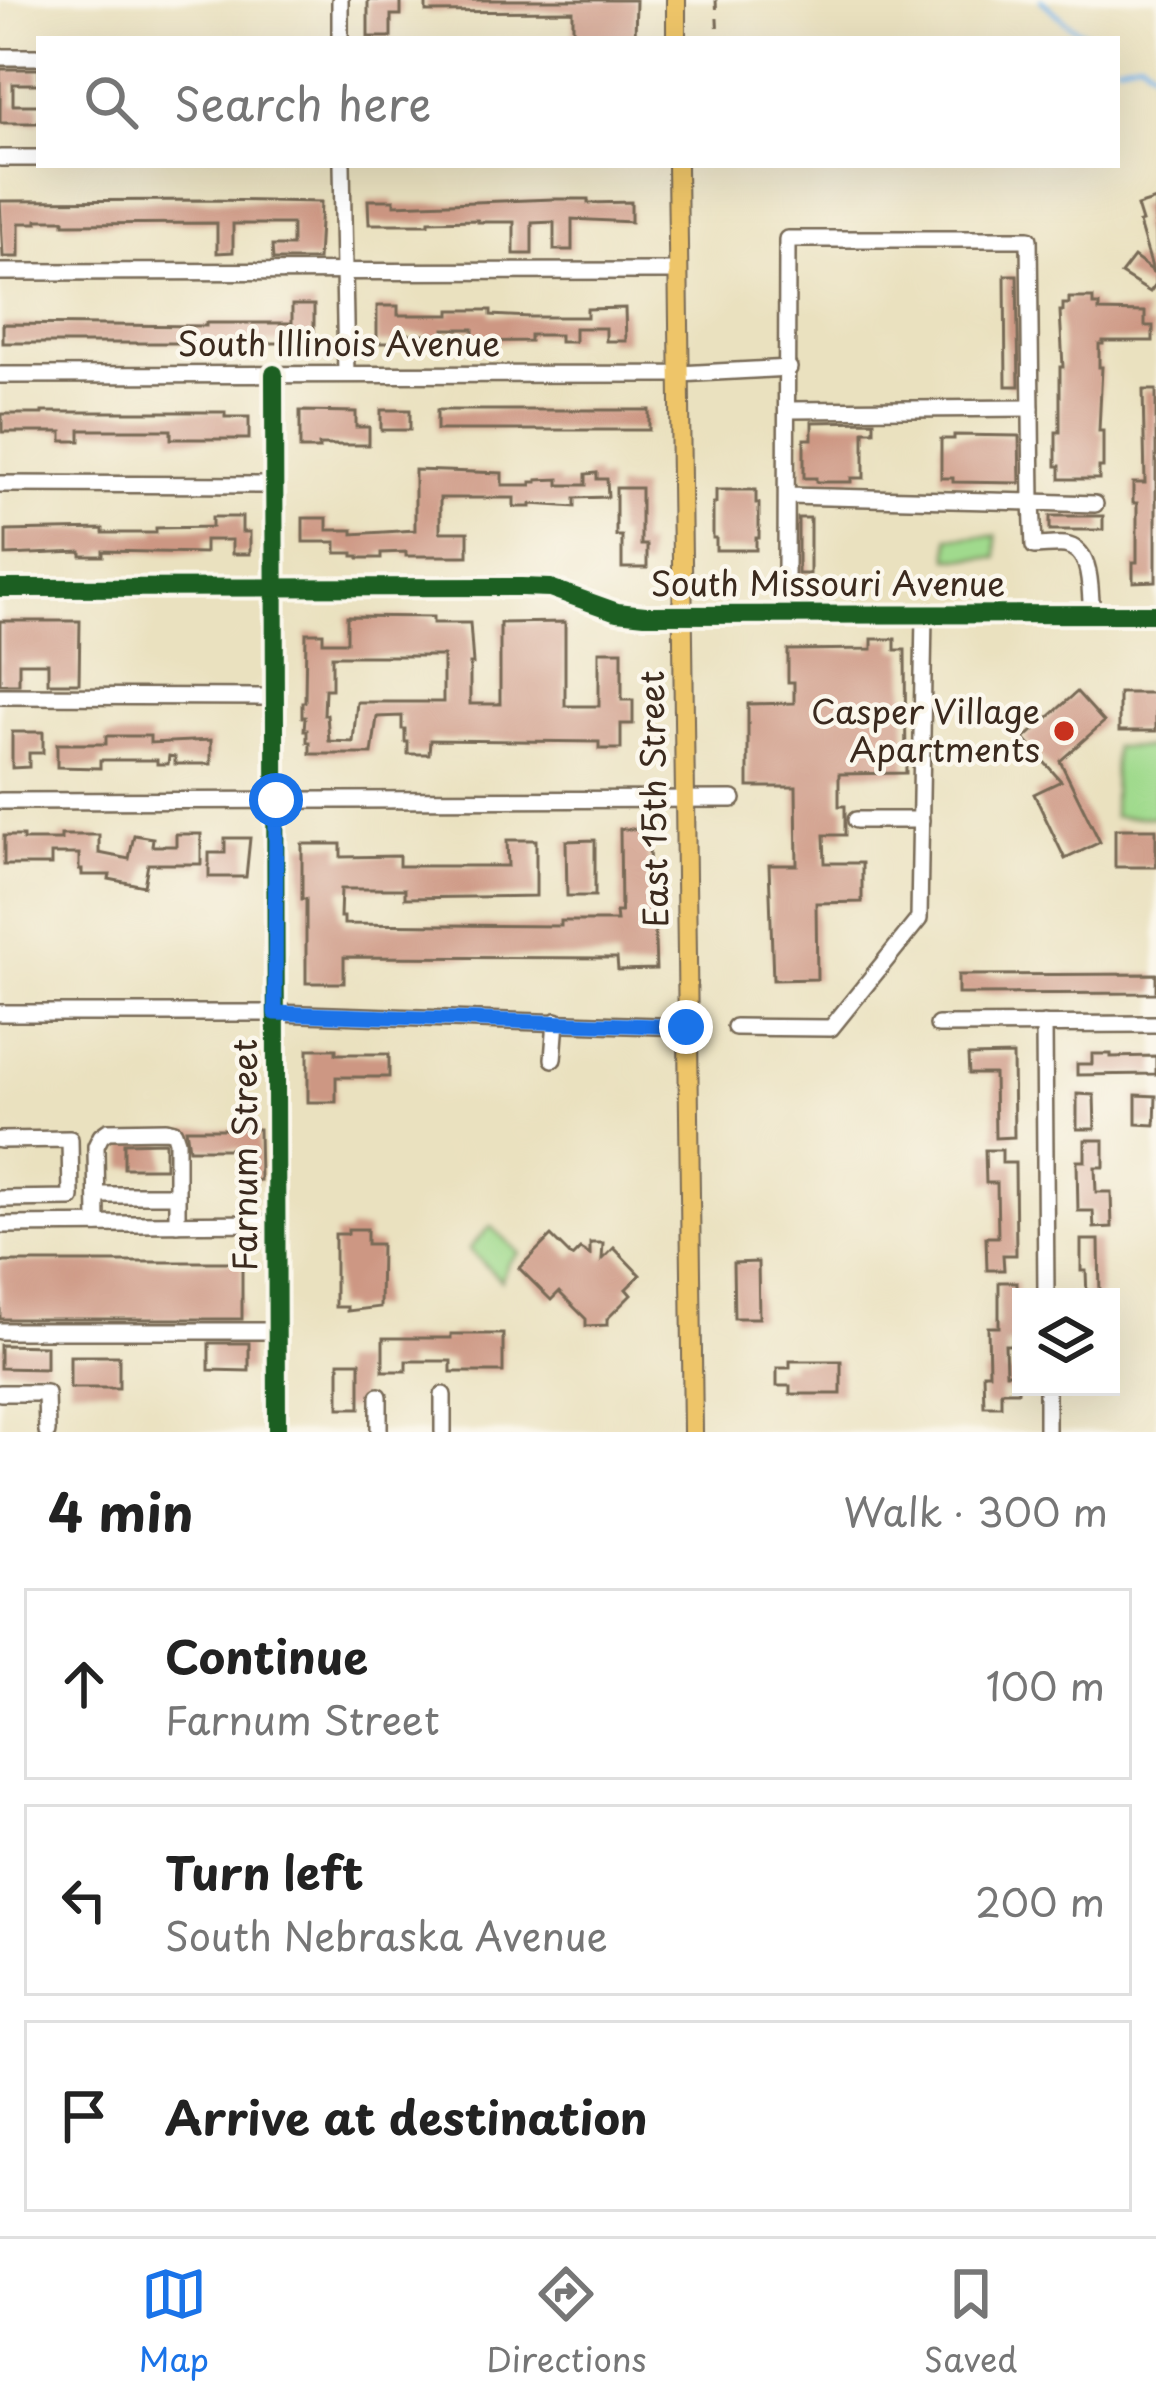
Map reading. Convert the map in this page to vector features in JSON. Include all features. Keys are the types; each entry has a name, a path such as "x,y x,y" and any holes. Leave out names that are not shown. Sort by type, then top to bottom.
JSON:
{"main road":[{"path":"676,0 676,36"},
{"name":"East 15th Street","path":"677,168 693,1432"}],"street":[{"path":"340,0 340,36"},
{"path":"0,57 36,57"},
{"path":"0,158 36,158"},
{"path":"342,168 346,374"},
{"path":"786,578 787,239 1029,239 1034,547 1068,545 1082,554 1089,573 1092,614"},
{"path":"0,272 677,271"},
{"name":"South Illinois Avenue","path":"0,375 679,374 789,368"},
{"name":"Farnum Street","path":"274,374 278,1432"},
{"path":"789,410 1031,408"},
{"path":"0,484 274,485"},
{"path":"788,496 1095,504"},
{"name":"South Missouri Avenue","path":"0,588 550,588 616,612 1156,614"},
{"path":"735,1027 831,1028 919,919 924,614"},
{"path":"0,696 275,697"},
{"path":"0,801 733,799"},
{"path":"856,820 921,820"},
{"path":"0,1013 275,1013 686,1027"},
{"path":"553,1059 556,1021"},
{"path":"1044,1024 1046,1288"},
{"path":"938,1025 1156,1024"},
{"path":"97,1224 96,1146 101,1136 108,1131 166,1130 174,1132 177,1141 177,1224"},
{"path":"0,1140 70,1139 71,1198 0,1199"},
{"path":"97,1196 177,1196"},
{"path":"0,1225 276,1223"},
{"path":"0,1331 275,1330"},
{"path":"0,1394 46,1393 47,1432"},
{"path":"443,1395 443,1432"},
{"path":"379,1396 379,1432"},
{"path":"1047,1396 1047,1432"}],"path":[{"path":"716,0 718,36"}],"green space":[{"path":"996,536 997,558 949,558 949,537"},
{"path":"1114,747 1156,748 1156,817 1113,817"},
{"path":"491,1226 519,1253 508,1263 501,1281 469,1249"}],"building":[{"path":"368,0 401,0 401,15 391,15 391,36 368,36"},
{"path":"426,0 636,0 635,36 573,36 573,11 426,12"},
{"path":"0,69 36,69 36,84 13,84 13,105 36,105 36,123 0,123"},
{"path":"554,199 631,202 631,222 572,219 572,250 554,250 554,222 532,223 532,254 514,254 514,222 369,224 368,200 394,200 394,205"},
{"path":"1156,200 1156,284 1150,292 1121,274 1134,257 1153,271 1137,206"},
{"path":"0,201 321,202 318,260 273,260 272,246 292,246 292,224 233,224 233,252 217,253 217,223 64,224 64,220 19,223 19,257 3,257"},
{"path":"1005,275 1017,275 1019,386 1006,386"},
{"path":"1069,298 1093,298 1099,311 1145,312 1145,326 1153,326 1153,341 1099,344 1103,467 1099,467 1099,479 1060,479 1060,466 1056,466 1063,367 1060,311"},
{"path":"292,305 314,305 314,343 3,343 3,324 292,323"},
{"path":"377,306 398,306 398,315 491,310 491,315 530,317 587,317 587,309 625,308 626,341 606,341 606,328 575,328 575,342 560,342 560,335 530,335 530,341 473,342 473,329 444,329 445,342 425,342 425,334 398,334 398,343 377,343"},
{"path":"1143,390 1156,390 1156,581 1133,582 1137,503 1133,503 1133,483 1145,483"},
{"path":"381,410 410,410 410,430 381,430"},
{"path":"437,410 649,410 649,430 437,430"},
{"path":"300,411 356,412 356,427 369,427 369,445 300,449"},
{"path":"225,412 225,417 249,417 249,439 171,439 171,430 80,430 80,441 62,441 62,432 2,432 2,414"},
{"path":"874,421 874,431 864,431 864,478 816,482 816,478 804,478 804,439 812,439 812,422"},
{"path":"954,435 1019,436 1020,483 941,478 941,439 954,439"},
{"path":"415,470 502,473 502,485 559,479 559,485 586,485 586,474 597,473 597,479 607,479 608,497 575,498 575,507 514,507 514,498 440,498 440,532 468,532 468,556 406,556 406,552 359,558 353,553 336,553 336,542 303,542 303,518 327,518 327,530 353,530 353,534 415,530"},
{"path":"616,488 641,488 641,545 647,545 647,568 622,568"},
{"path":"716,490 756,490 756,550 716,550"},
{"path":"1050,516 1103,516 1103,530 1050,530"},
{"path":"212,517 242,517 242,532 250,532 250,554 232,554 232,540 205,540 205,553 6,555 6,531 156,533 156,528 212,527"},
{"path":"798,518 810,518 810,574 798,574"},
{"path":"347,616 433,617 433,623 470,623 470,704 500,704 500,623 565,622 565,706 599,706 599,651 622,651 622,700 633,700 633,724 621,724 621,749 599,749 599,742 430,740 429,754 408,754 402,716 377,717 372,754 310,754 302,717 306,633 323,633 323,642 347,642","holes":["332,656 443,656 443,702 357,702 353,742 329,741 324,715 325,689 332,689"]},
{"path":"0,621 80,621 79,683 48,683 48,663 19,663 19,684 0,684"},
{"path":"872,639 895,639 895,650 905,650 906,773 839,774 845,835 824,835 825,863 862,863 862,902 816,903 817,979 773,980 769,865 797,865 796,787 748,787 748,704 794,703 788,650 872,649"},
{"path":"1077,692 1104,722 1060,761 1100,842 1065,859 1034,794 1061,781 1024,739"},
{"name":"Casper Village Apartments","path":"1119,693 1156,693 1156,731 1119,731"},
{"path":"12,732 43,732 43,753 29,753 29,767 12,768"},
{"path":"106,736 150,736 150,743 211,740 211,764 175,764 175,757 169,756 168,764 100,760 100,768 57,767 57,744 106,744"},
{"path":"620,829 649,829 656,969 618,970 617,958 344,957 344,983 306,983 302,844 341,844 341,857 399,856 399,866 508,866 507,840 536,840 536,896 405,898 405,889 341,889 340,917 344,924 561,926 561,921 617,921 616,912 621,912"},
{"name":"Casper Village Apartments","path":"1115,829 1156,829 1156,867 1115,867"},
{"path":"176,834 201,834 201,864 148,864 144,886 109,879 110,875 82,875 79,854 51,854 51,865 4,865 4,836 61,840 61,835 99,835 99,853 129,859 134,835 153,838 152,846 176,846"},
{"path":"225,838 250,838 246,877 209,877 209,853 225,853"},
{"path":"595,840 595,896 567,896 566,841"},
{"path":"1156,974 1156,993 958,994 958,975"},
{"path":"308,1049 389,1054 389,1077 336,1077 336,1102 308,1102"},
{"path":"1092,1054 1156,1056 1156,1074 1077,1075 1077,1064 1092,1064"},
{"path":"1013,1055 1014,1137 995,1138 994,1074 969,1074 968,1056"},
{"path":"1077,1094 1094,1095 1095,1129 1077,1129"},
{"path":"1136,1095 1156,1096 1155,1125 1136,1124"},
{"path":"186,1129 259,1129 260,1180 240,1181 240,1149 189,1149"},
{"path":"1085,1140 1104,1140 1104,1167 1095,1167 1096,1192 1111,1192 1112,1227 1094,1228 1093,1211 1078,1211 1077,1161 1085,1161"},
{"path":"165,1142 165,1168 124,1168 124,1143"},
{"path":"985,1150 1002,1150 1002,1163 1015,1163 1016,1255 1003,1255 1004,1270 987,1270 986,1237 998,1237 997,1183 986,1183"},
{"path":"348,1229 367,1229 367,1244 381,1244 380,1307 347,1311 347,1307 335,1307 335,1234 348,1234"},
{"path":"551,1236 572,1257 580,1249 590,1255 590,1243 603,1243 602,1260 614,1248 640,1275 626,1289 631,1295 607,1319 607,1325 586,1326 586,1319 559,1292 551,1300 519,1268"},
{"path":"1081,1240 1099,1240 1100,1288 1087,1288 1086,1271 1081,1271"},
{"path":"242,1262 242,1319 0,1319 0,1263"},
{"path":"758,1262 759,1318 734,1318 733,1263"},
{"path":"999,1282 1017,1282 1017,1288 1012,1288 1012,1345 1005,1345 1012,1391 1001,1391 1001,1406 984,1406 988,1327 999,1327"},
{"path":"451,1334 503,1334 503,1372 451,1372 451,1361 406,1361 406,1371 383,1371 383,1338 451,1338"},
{"path":"209,1343 249,1343 249,1371 209,1370"},
{"path":"0,1345 46,1346 46,1369 0,1368"},
{"path":"70,1356 119,1356 119,1388 70,1388"},
{"path":"790,1361 841,1361 841,1394 790,1394 790,1386 777,1386 777,1368 790,1368"},
{"path":"339,1362 360,1362 360,1408 339,1408"}],"waterway":[{"path":"1041,0 1089,36"},
{"path":"1120,63 1141,59 1156,72"}],"cycle path":[{"path":"274,374 277,1432"},
{"path":"0,588 521,587 550,588 617,612 645,615 1156,614"}],"place":[{"name":"Casper Village Apartments","path":"1064,731"}],"route":[{"path":"276,800 275,1013 686,1027"}]}
